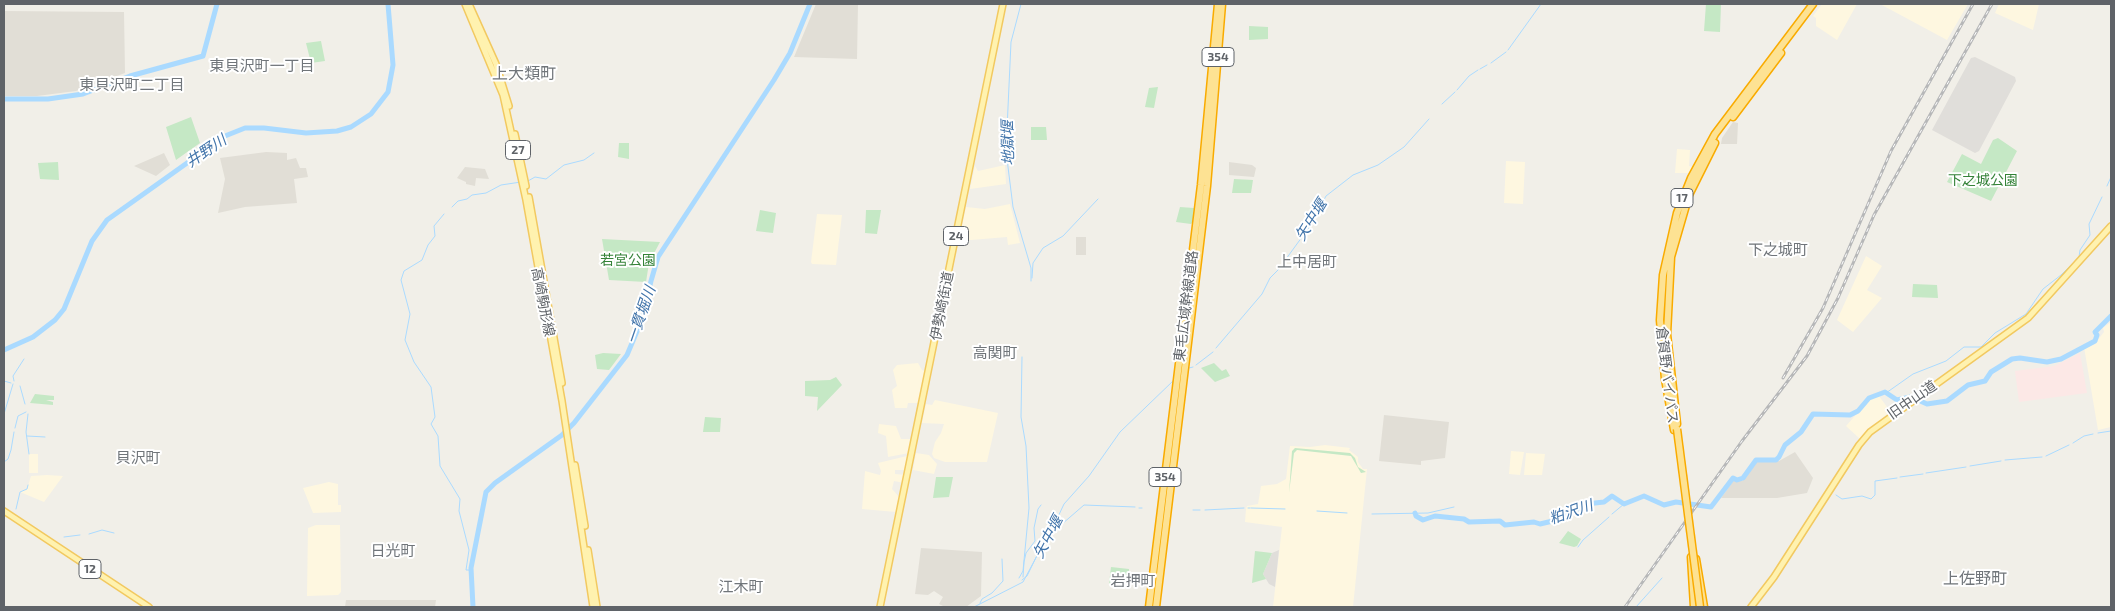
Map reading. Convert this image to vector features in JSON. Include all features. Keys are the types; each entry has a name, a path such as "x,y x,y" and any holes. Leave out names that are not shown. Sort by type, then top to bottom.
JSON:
{"highway":[{"name":"東毛広域幹線道路","path":"1149,607 1200,194 1218,4"},
{"name":"東毛広域幹線道路","path":"1156,607 1207,186 1222,4"},
{"name":"倉賀野バイパス","path":"1676,429 1665,379 1660,320 1663,274 1677,213 1691,178 1715,134 1813,4"},
{"name":"倉賀野バイパス","path":"1702,607 1693,556 1676,429 1666,320 1668,275 1674,239 1689,195 1719,136 1818,4"},
{"path":"1670,367 1674,373 1677,400"},
{"name":"倉賀野バイパス","path":"1693,556 1695,607"}],"main road":[{"name":"高崎駒形線","path":"465,4 492,66 507,110 526,200 569,433 597,607"},
{"name":"高崎駒形線","path":"470,4 496,64 510,110 529,199 567,425"},
{"name":"伊勢崎街道","path":"880,607 1003,4"},
{"name":"旧中山道","path":"1751,607 1774,577 1859,445 1870,432 2028,318 2111,226"},
{"name":"高崎駒形線","path":"569,433 592,607"},
{"name":"12","path":"4,511 149,607"}],"shaded area":[{"path":"816,4 858,4 857,59 794,57"},
{"path":"1822,4 1857,4 1837,40 1816,26 1816,18 1813,16"},
{"path":"1880,4 1968,4 1947,40"},
{"path":"1999,4 2039,4 2033,30 1995,13"},
{"path":"4,11 124,12 125,73 76,91 37,96 4,96"},
{"path":"1975,57 2015,77 2016,81 1979,151 1975,153 1932,130 1971,58"},
{"path":"1733,122 1738,123 1737,144 1721,144 1722,138"},
{"path":"1677,149 1690,150 1689,166 1693,167 1690,173 1675,173"},
{"path":"266,152 287,153 287,160 296,158 300,168 306,168 308,177 294,179 297,203 245,207 218,213 225,179 220,158"},
{"path":"164,153 170,165 156,176 134,166"},
{"path":"1506,161 1525,162 1523,204 1504,203"},
{"path":"1229,162 1252,165 1256,168 1254,177 1229,175"},
{"path":"1005,165 1006,184 970,189 975,166 978,171"},
{"path":"465,167 485,169 489,179 476,178 475,186 466,184 466,182 457,178"},
{"path":"1010,204 1020,243 1008,245 1007,237 959,241 966,207 985,209"},
{"path":"817,214 842,215 836,265 812,264 811,262"},
{"path":"1076,237 1086,237 1086,255 1076,255"},
{"path":"1866,256 1882,266 1867,290 1882,298 1853,332 1837,320"},
{"path":"2111,322 2111,427 2098,430 2084,347 2096,342 2104,332 2103,328"},
{"path":"2080,353 2087,393 2019,402 2015,371 2054,366"},
{"path":"918,363 922,370 925,371 919,403 908,403 907,408 895,408 892,390 897,386 893,370 897,365"},
{"path":"1879,396 1890,411 1860,439 1846,426 1869,400"},
{"path":"935,400 998,413 987,462 945,462 934,458 932,454 935,442 944,424 922,423 926,404 932,405"},
{"path":"1384,415 1449,422 1445,458 1421,461 1421,465 1379,461"},
{"path":"879,424 896,426 901,439 911,439 909,453 888,457 886,436 878,433"},
{"path":"1325,445 1350,448 1349,450 1358,457 1358,462 1363,469 1367,469 1353,607 1273,607 1282,527 1245,522 1246,509 1247,506 1258,504 1261,486 1277,484 1286,479 1290,446 1310,447"},
{"path":"1511,451 1524,452 1520,475 1509,474"},
{"path":"1795,452 1813,478 1807,493 1777,498 1721,498 1734,480 1742,481 1757,462 1779,461"},
{"path":"916,453 929,455 937,464 934,474 913,470"},
{"path":"1526,453 1545,454 1542,475 1524,475"},
{"path":"29,454 38,454 38,473 29,473"},
{"path":"907,456 906,470 895,470 895,474 906,475 904,483 894,481 892,489 900,498 896,512 862,509 865,471 880,475 881,471 878,463"},
{"path":"31,476 63,476 44,502 20,492 27,489"},
{"path":"329,482 338,484 338,505 341,505 341,512 313,513 303,488"},
{"path":"316,525 340,525 341,592 338,595 307,596 308,528"},
{"path":"921,548 982,552 981,596 966,607 945,607 939,604 943,597 934,591 928,595 915,594"},
{"path":"1279,550 1275,587 1269,584 1263,574 1272,553"},
{"path":"346,600 436,600 435,607 345,607"}],"green space":[{"path":"1706,4 1721,4 1720,32 1704,31"},
{"path":"1249,26 1268,27 1268,39 1249,40"},
{"path":"321,41 325,61 311,63 306,43"},
{"path":"1158,87 1154,108 1145,107 1149,88"},
{"path":"191,117 200,143 176,160 166,127"},
{"path":"1031,127 1046,127 1047,140 1031,140"},
{"name":"下之城公園","path":"1998,138 2017,151 1991,201 1947,182 1962,154 1981,164 1993,140"},
{"path":"619,143 629,143 629,159 618,157"},
{"path":"58,162 59,180 40,179 38,163"},
{"path":"1234,179 1253,180 1251,193 1232,193"},
{"path":"1180,207 1194,208 1193,222 1191,224 1176,222"},
{"path":"760,210 776,213 773,233 756,231"},
{"path":"866,210 881,210 877,234 865,233"},
{"name":"若宮公園","path":"602,239 660,242 649,263 646,282 609,280"},
{"path":"1913,284 1937,285 1938,298 1912,297"},
{"path":"603,353 621,354 609,370 597,369 595,355"},
{"path":"1214,363 1222,371 1226,369 1230,376 1215,382 1201,368"},
{"path":"836,377 842,385 817,411 818,397 805,396 805,381 830,380"},
{"path":"35,394 54,396 54,400 46,400 53,402 53,405 30,403"},
{"path":"705,417 721,418 720,432 703,432"},
{"path":"1295,448 1350,453 1355,458 1358,467 1366,472 1361,473 1351,456 1297,450 1294,453 1289,493 1292,451"},
{"path":"936,477 953,477 949,497 933,498"},
{"path":"1568,531 1581,539 1577,546 1559,543"},
{"path":"1255,551 1272,553 1263,574 1266,579 1252,583"},
{"path":"1111,567 1129,569 1129,584 1109,584"}],"waterway":[{"path":"4,99 48,99 83,94 130,76 203,56 217,4"},
{"name":"井野川","path":"4,350 33,337 55,320 64,309 92,241 107,220 225,136 245,128 264,128 306,133 337,131 351,127 371,114 388,92 393,65 388,4"},
{"name":"一貫堀川","path":"473,607 471,568 486,492 495,483 562,435 574,423 627,355 643,317 658,257 774,80 790,53 810,4"},
{"name":"地獄堰","path":"1021,4 1011,42 1006,151 1013,207 1031,268 1031,281"},
{"name":"矢中堰","path":"1508,50 1541,4"},
{"name":"矢中堰","path":"1491,63 1506,52"},
{"name":"矢中堰","path":"1480,69 1487,65"},
{"name":"矢中堰","path":"1457,90 1469,76 1478,70"},
{"name":"矢中堰","path":"1442,104 1455,92"},
{"name":"矢中堰","path":"1216,348 1262,294 1270,278 1310,226 1326,196 1353,175 1378,165 1404,147 1429,119"},
{"path":"528,181 535,177 546,179 564,165 584,160 594,153"},
{"path":"2107,186 2111,177"},
{"path":"452,207 458,201 467,199 472,195 486,193 501,185 521,182"},
{"path":"1886,393 1913,374 1946,361 1964,347 1981,347 1995,333 2026,314 2043,289 2079,257 2080,250 2090,235 2089,224 2102,197"},
{"path":"1032,278 1033,263 1043,248 1063,236 1098,199"},
{"path":"444,214 434,226 435,236 428,245 422,260 404,271 401,280 410,314 405,340 414,362 431,387 435,417 431,424 438,436 440,466 460,499 459,511 469,550 466,570 471,570"},
{"name":"粕沢川","path":"1918,400 1927,404 1947,401 1968,385 1985,381 1991,372 2012,359 2020,358 2047,362 2061,359 2095,341 2097,335 2095,332 2111,316"},
{"name":"矢中堰","path":"1196,365 1213,352"},
{"name":"地獄堰","path":"1019,578 1023,571 1029,508 1026,446 1021,417 1022,357"},
{"path":"14,381 13,376 24,359"},
{"name":"矢中堰","path":"1189,368 1193,367"},
{"path":"4,381 11,383"},
{"name":"矢中堰","path":"1022,580 1027,576 1046,537 1055,529 1056,521 1064,504 1089,476 1120,432 1173,381"},
{"path":"4,414 13,384"},
{"path":"20,386 25,404"},
{"name":"粕沢川","path":"1415,513 1416,516 1423,520 1435,516 1464,519 1469,522 1500,521 1505,525 1534,522 1540,524 1557,520 1586,504 1604,502 1612,496 1624,504 1644,496 1664,505 1676,502 1711,507 1733,478 1737,480 1743,478 1756,460 1776,460 1785,445 1801,432 1813,414 1850,415 1858,411 1869,398 1885,392 1897,400 1910,397"},
{"path":"15,428 18,416 26,412"},
{"path":"28,414 26,432 29,454"},
{"path":"2098,433 2111,431"},
{"path":"4,462 8,459 14,432"},
{"path":"2073,443 2084,436 2093,434"},
{"path":"27,436 45,437"},
{"path":"2046,456 2069,445"},
{"path":"2005,460 2042,457"},
{"path":"1970,466 2001,461"},
{"path":"1926,473 1966,467"},
{"path":"1900,477 1923,474"},
{"path":"1836,495 1842,499 1862,496 1871,499 1875,495 1875,481 1897,478"},
{"path":"16,509 20,492 27,489 28,485"},
{"path":"1612,514 1624,504"},
{"path":"1023,577 1026,553 1035,541 1034,528 1038,509 1041,505"},
{"name":"矢中堰","path":"974,607 1023,582 1047,537 1084,505 1135,507"},
{"name":"粕沢川","path":"1372,514 1428,513 1454,507"},
{"path":"1205,510 1244,508"},
{"path":"1251,508 1285,509"},
{"path":"1193,510 1200,510"},
{"path":"1317,511 1347,513"},
{"path":"1578,547 1583,540 1609,517"},
{"path":"89,534 102,530 114,533"},
{"path":"64,537 80,535"},
{"path":"980,603 982,599 992,593 1003,581 1002,559"},
{"path":"1636,607 1662,578"}],"railway":[{"path":"1783,378 1823,308 1891,151 1973,4"},
{"path":"1625,607 1742,441 1807,356 1838,298 1874,215 1992,4"}],"district":[{"name":"東貝沢町一丁目","path":"262,66"},
{"name":"上大類町","path":"524,74"},
{"name":"東貝沢町二丁目","path":"132,85"},
{"name":"下之城町","path":"1778,250"},
{"name":"上中居町","path":"1307,262"},
{"name":"高関町","path":"995,353"},
{"name":"貝沢町","path":"138,458"},
{"name":"日光町","path":"393,551"},
{"name":"上佐野町","path":"1975,579"},
{"name":"岩押町","path":"1133,581"},
{"name":"江木町","path":"741,587"}]}
